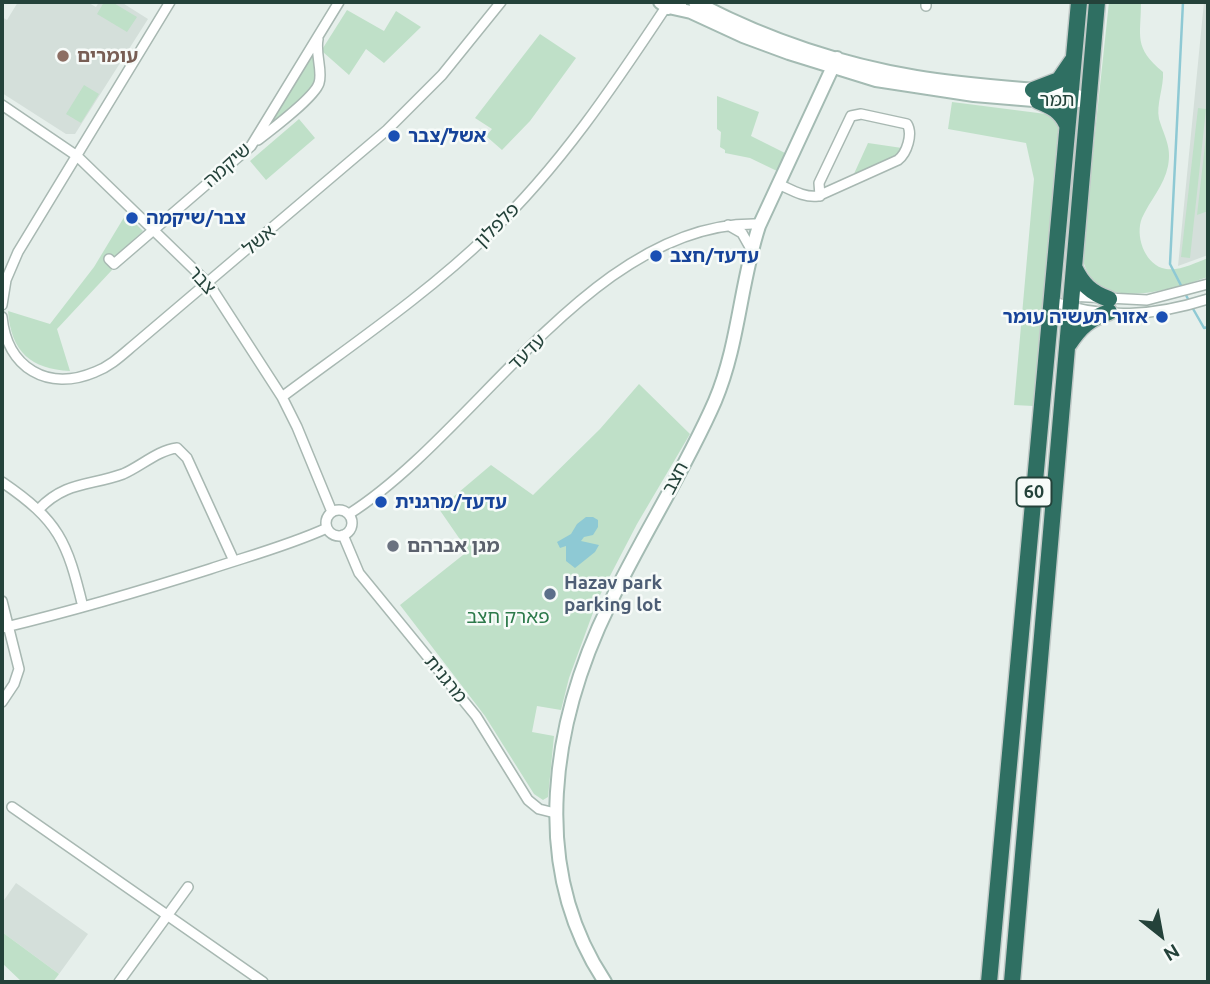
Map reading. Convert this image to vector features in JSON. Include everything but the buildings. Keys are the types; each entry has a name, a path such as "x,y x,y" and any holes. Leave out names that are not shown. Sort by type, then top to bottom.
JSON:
{"highway":[{"name":"60","path":"989,982 1079,2"},
{"name":"60","path":"1012,982 1097,2"},
{"path":"1067,125 1056,110 1035,95 1059,80 1073,59"},
{"path":"1068,346 1082,325 1109,306 1088,289 1074,267"}],"street":[{"path":"2,305 6,280 13,261 170,2"},
{"name":"שיקמה","path":"109,259 114,264 251,146 339,2"},
{"name":"אשל","path":"2,317 10,347 30,370 49,377 74,377 95,372 112,363 400,119 466,48 501,2"},
{"name":"תמר","path":"695,2 876,80 925,89 1088,99"},
{"name":"תמר","path":"670,5 751,39 835,63"},
{"name":"פלפלון","path":"282,397 416,297 470,253 501,222 531,191 579,133 670,5"},
{"path":"251,146 319,86 316,51 319,35"},
{"name":"חצב","path":"605,982 582,940 569,904 559,858 555,813 563,742 581,671 615,592 715,402 732,355 760,224 835,63"},
{"name":"צבר","path":"2,105 76,156 208,283 258,355 282,397 332,512"},
{"path":"778,184 810,197 820,196 902,158 910,130 907,124 860,114 852,116 819,183 820,196"},
{"name":"עדעד","path":"349,514 411,466 554,326 603,283 677,238 699,230 727,225 760,224"},
{"path":"727,225 742,233 749,241 752,252"},
{"path":"1109,306 1147,300 1208,284"},
{"path":"1051,301 1109,306 1149,314 1208,299"},
{"path":"39,509 68,487 122,474 177,448 187,458 234,561"},
{"path":"2,482 39,509 51,522 63,541 72,564 83,607"},
{"path":"342,510 349,514 352,526 343,535 334,534 327,528 327,517 332,512 342,510"},
{"path":"5,627 83,607 234,561 327,528"},
{"name":"מרגנית","path":"343,535 359,573 472,710 498,748 525,796 539,809 555,813"},
{"path":"2,601 5,627 19,669 16,680 2,702"},
{"path":"12,807 262,982"},
{"path":"119,982 188,887"}],"shaded area":[{"name":"עומרים","path":"18,2 87,2 96,7 99,2 121,2 148,19 75,134 66,134 2,93 2,17 7,20"},
{"path":"1204,2 1208,2 1208,255 1178,266"},
{"path":"16,883 88,934 59,974 2,932 2,903"}],"green space":[{"path":"104,2 112,2 137,17 127,32 97,14"},
{"path":"1109,2 1141,2 1140,33 1143,48 1163,72 1158,113 1169,159 1163,180 1142,218 1140,232 1143,247 1150,260 1167,269 1185,267 1208,258 1208,277 1154,292 1115,292 1100,286 1088,273 1082,254"},
{"path":"347,10 384,31 396,11 421,27 384,63 366,49 349,75 323,52"},
{"path":"540,34 576,58 530,121 502,150 486,136 492,129 475,118"},
{"path":"314,53 316,80 313,87 294,107 265,130"},
{"path":"84,85 99,94 81,123 66,114"},
{"path":"717,96 759,112 751,136 785,153 777,171 750,158 725,153 720,147"},
{"path":"952,102 1046,114 1052,117 1059,127 1033,406 1014,405 1034,179 1026,143 948,129"},
{"path":"1198,108 1206,109 1190,258 1181,257"},
{"path":"1208,118 1208,211 1197,215"},
{"path":"299,119 315,138 266,180 250,161"},
{"path":"868,143 902,148 898,155 853,176"},
{"path":"126,214 143,231 107,264 112,270 57,329 70,371 44,367 34,362 26,356 13,337 8,311 50,324 94,267"},
{"name":"פארק חצב","path":"639,384 690,434 637,524 598,599 569,678 561,710 537,706 532,732 554,736 548,797 543,800 534,794 485,716 400,605 468,551 439,509 491,465 533,495 600,429"},
{"path":"2,932 59,974 53,982 22,982 2,963"}],"water":[{"path":"586,517 598,520 598,527 593,535 584,537 581,541 599,545 595,552 575,568 566,561 566,546 560,548 557,542 571,534 577,524"}],"waterway":[{"path":"1183,2 1170,264 1189,301"},
{"path":"1192,307 1204,328 1208,327"}],"place":[{"name":"עומרים","path":"63,56"},
{"name":"אשל/צבר","path":"394,136"},
{"name":"צבר/שיקמה","path":"132,218"},
{"name":"עדעד/חצב","path":"656,256"},
{"name":"אזור תעשיה עומר","path":"1162,317"},
{"name":"עדעד/מרגנית","path":"381,502"},
{"name":"מגן אברהם","path":"393,546"},
{"name":"Hazav park parking lot","path":"550,594"}]}
